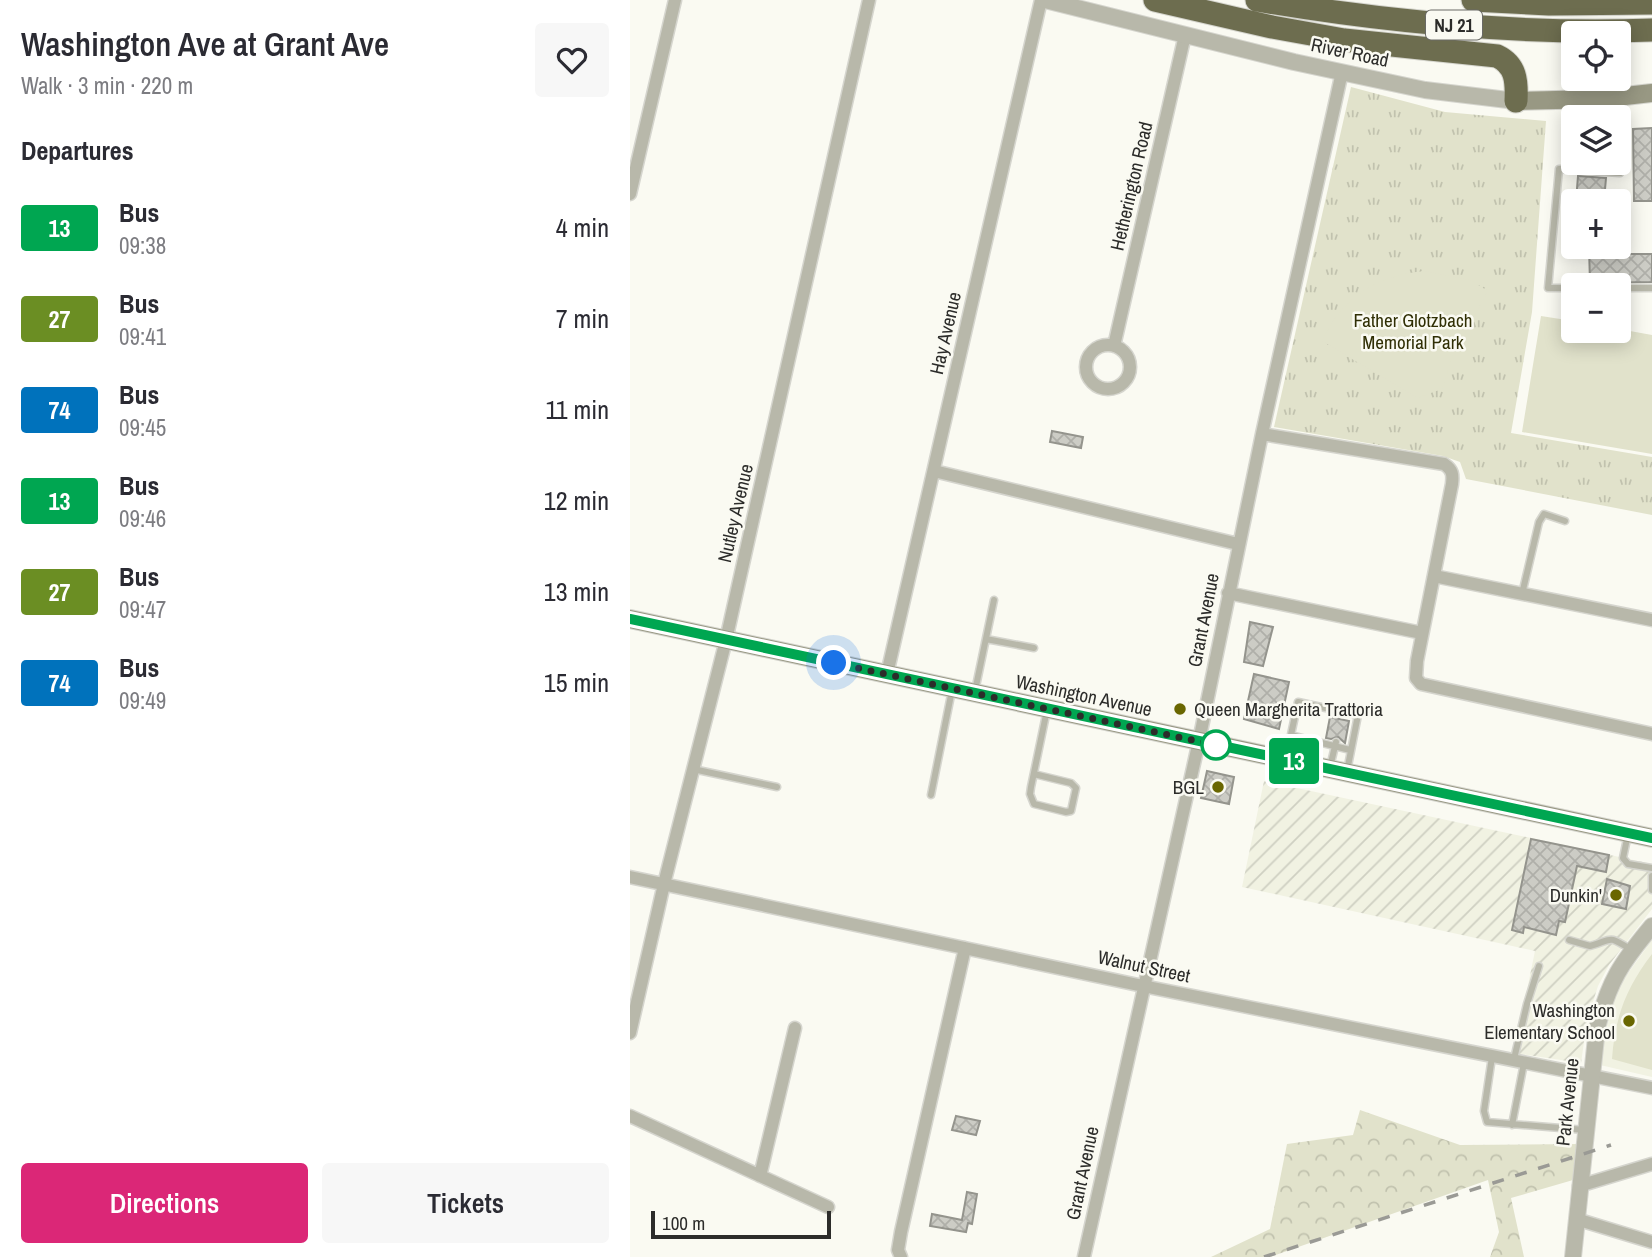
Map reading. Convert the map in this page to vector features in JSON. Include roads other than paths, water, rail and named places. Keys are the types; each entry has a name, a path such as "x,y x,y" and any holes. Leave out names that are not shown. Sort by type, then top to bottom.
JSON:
{"highway":[{"path":"1155,0 1343,40 1497,56 1511,66 1516,85 1516,101"},
{"name":"NJ 21","path":"1257,0 1371,17 1461,25 1549,30 1652,30"},
{"name":"NJ 21","path":"1473,0 1549,4 1652,3"}],"main road":[{"name":"River Road","path":"1516,101 1652,93"},
{"name":"Washington Avenue","path":"630,619 1652,838"}],"street":[{"path":"630,194 634,155 675,0"},
{"name":"Nutley Avenue","path":"630,1033 664,884 726,640 869,0"},
{"name":"River Road","path":"1043,0 1342,72 1458,95 1516,101"},
{"name":"Hay Avenue","path":"887,674 1043,0"},
{"name":"Hetherington Road","path":"1114,346 1185,35"},
{"name":"Grant Avenue","path":"1084,1257 1199,741 1238,544 1342,72"},
{"path":"1262,434 1444,464 1450,468 1452,484 1422,633 1416,678 1421,684 1652,734"},
{"path":"934,471 1238,544"},
{"path":"1434,576 1652,620"},
{"path":"1228,593 1422,633"},
{"name":"Walnut Street","path":"630,877 1143,986 1652,1088"},
{"name":"Park Avenue","path":"1573,1257 1597,1028 1606,992 1632,950 1652,926"},
{"path":"901,1257 898,1250 904,1219 965,948"},
{"path":"760,1175 795,1028"},
{"path":"630,1116 828,1207"},
{"path":"1579,1186 1652,1164"},
{"path":"1576,1219 1652,1242"}],"lane":[{"path":"1561,288 1548,288 1559,169 1620,173 1619,97"},
{"path":"1631,288 1652,288"},
{"path":"1522,594 1539,522 1544,514 1565,521"},
{"path":"975,693 994,600"},
{"path":"986,639 1034,649"},
{"path":"931,794 953,688"},
{"path":"1286,760 1298,702 1340,715 1358,715 1350,751 1338,771"},
{"path":"1034,775 1071,783 1076,788 1071,811 1034,804 1030,794 1047,709"},
{"path":"1291,735 1335,744 1350,751"},
{"path":"1308,764 1314,741"},
{"path":"1335,744 1338,771"},
{"path":"693,769 777,787"},
{"path":"1628,832 1623,858 1628,864 1652,868"},
{"path":"1652,876 1652,890"},
{"path":"1569,940 1590,946 1605,939 1614,939 1632,950"},
{"path":"1512,1125 1519,1062 1539,966"},
{"path":"1492,1057 1485,1115 1487,1122 1544,1128 1563,1126 1585,1130"}],"railway":[{"path":"1264,1257 1611,1145"}],"place":[{"name":"Queen Margherita Trattoria","path":"1180,709"},
{"name":"BGL","path":"1218,787"},
{"name":"Dunkin'","path":"1616,895"},
{"name":"Washington Elementary School","path":"1629,1021"}],"park label":[{"name":"Father Glotzbach Memorial Park","path":"1413,331"}]}
